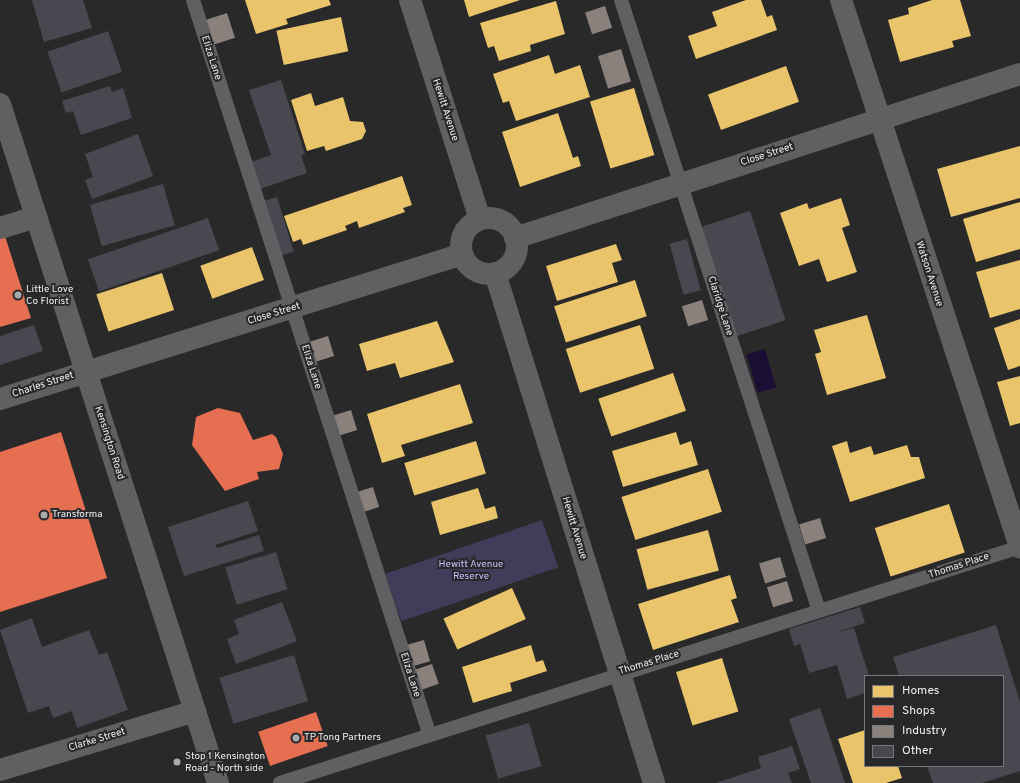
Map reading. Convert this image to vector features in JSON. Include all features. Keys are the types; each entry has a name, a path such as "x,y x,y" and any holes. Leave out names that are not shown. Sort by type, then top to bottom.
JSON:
{"street":[{"name":"Hewitt Avenue","path":"410,0 480,219"},
{"name":"Watson Avenue","path":"841,0 878,119 1020,547"},
{"name":"Close Street","path":"515,238 680,183 1020,74"},
{"name":"Kensington Road","path":"0,104 218,783"},
{"path":"0,228 36,217"},
{"path":"480,219 499,220 515,238 514,257 509,265 495,273 476,270 462,254 463,234 480,219"},
{"name":"Close Street","path":"86,372 462,254"},
{"name":"Hewitt Avenue","path":"495,273 618,672 654,783"},
{"name":"Charles Street","path":"0,399 86,372"},
{"name":"Clarke Street","path":"0,770 195,711"}],"lane":[{"name":"Eliza Lane","path":"193,0 429,734"},
{"name":"Claridge Lane","path":"621,0 819,611"},
{"name":"Thomas Place","path":"280,783 618,672 819,611 1020,547"}],"green space":[{"name":"Hewitt Avenue Reserve","path":"542,520 558,567 401,621 385,574"}],"shaded area":[{"path":"765,349 776,387 758,393 747,354"}],"building: Homes":[{"path":"245,0 329,0 331,5 286,19 288,24 256,34"},
{"path":"464,0 520,0 469,17"},
{"path":"746,0 761,0 767,17 772,15 777,30 696,59 688,36 717,26 712,12"},
{"path":"932,0 960,0 971,36 952,41 954,47 900,62 888,20 909,14 908,8"},
{"path":"556,1 565,34 530,45 531,51 499,61 494,46 488,48 480,23"},
{"path":"341,17 348,51 284,65 276,31"},
{"path":"549,55 555,74 580,65 590,97 516,121 509,101 503,103 493,74"},
{"path":"786,66 799,102 721,130 708,94"},
{"path":"634,88 654,155 610,168 590,101"},
{"path":"311,93 315,106 343,97 350,121 363,122 366,131 362,139 326,151 324,146 307,151 291,100"},
{"path":"558,113 573,158 578,156 581,166 520,187 502,132"},
{"path":"1020,146 1020,198 951,217 937,169"},
{"path":"402,176 412,205 403,208 405,212 359,228 357,221 345,226 347,230 303,245 301,239 293,242 284,216"},
{"path":"841,198 850,225 842,228 857,272 827,282 819,259 799,266 780,213 807,203 809,209"},
{"path":"1020,202 1020,249 976,262 963,219"},
{"path":"616,244 622,260 612,263 618,282 557,301 546,266"},
{"path":"252,247 264,280 212,299 200,266"},
{"path":"1020,260 1020,309 990,318 976,272"},
{"path":"162,273 174,310 108,331 96,294"},
{"path":"635,280 647,316 566,342 554,306"},
{"path":"867,315 886,378 827,395 815,354 821,352 814,330"},
{"path":"1020,319 1020,366 1008,370 994,328"},
{"path":"437,321 454,362 400,378 395,363 367,371 359,344"},
{"path":"640,325 654,369 580,393 566,349"},
{"path":"673,373 686,411 611,437 598,399"},
{"path":"1020,376 1020,423 1010,426 997,382"},
{"path":"460,384 473,423 401,445 405,456 382,463 367,414"},
{"path":"676,432 680,445 691,441 698,465 623,487 612,451"},
{"path":"476,441 486,474 414,495 404,463"},
{"path":"847,441 850,453 871,446 874,455 907,445 911,457 919,457 925,478 850,502 832,446"},
{"path":"708,469 722,512 635,540 621,497"},
{"path":"478,488 485,509 495,506 498,518 440,535 431,502"},
{"path":"949,504 965,553 891,577 875,528"},
{"path":"708,530 719,571 647,590 637,549"},
{"path":"730,575 737,598 731,600 739,622 653,650 638,604"},
{"path":"512,588 526,619 457,650 443,619"},
{"path":"531,645 536,662 543,660 547,671 510,683 512,691 473,703 462,667"},
{"path":"722,658 738,712 692,726 676,672"},
{"path":"864,730 864,767 898,767 902,778 886,783 853,783 838,739"}],"building: Shops":[{"path":"5,236 31,318 0,327 0,237"},
{"path":"218,408 240,413 253,440 272,434 276,437 283,454 279,469 257,472 259,479 225,491 192,445 196,417"},
{"name":"Transforma","path":"61,432 107,578 0,612 0,452"},
{"path":"316,712 328,746 270,766 258,732"}],"building: Industry":[{"path":"605,6 612,28 592,34 585,12"},
{"path":"227,13 235,38 210,46 202,21"},
{"path":"621,49 631,82 608,89 598,56"},
{"path":"702,300 708,320 688,326 682,306"},
{"path":"328,336 334,356 314,362 308,342"},
{"path":"351,410 357,430 337,436 331,416"},
{"path":"373,487 379,507 358,514 352,493"},
{"path":"820,518 826,538 805,545 799,524"},
{"path":"780,557 786,577 765,584 759,563"},
{"path":"787,581 793,601 773,607 767,587"},
{"path":"424,640 430,661 409,667 403,646"},
{"path":"432,664 439,684 419,691 412,671"}],"building: Other":[{"path":"32,0 83,0 92,28 44,42"},
{"path":"108,31 122,72 61,92 47,52"},
{"path":"281,80 305,154 301,155 307,173 257,190 248,163 271,155 249,90"},
{"path":"110,86 112,92 123,88 132,118 81,135 73,111 66,113 62,101"},
{"path":"138,134 153,176 92,199 85,180 93,177 85,154"},
{"path":"163,184 175,225 102,246 90,205"},
{"path":"277,197 294,252 277,256 261,202"},
{"path":"750,211 786,320 733,337 698,228"},
{"path":"208,218 219,250 99,291 88,259"},
{"path":"687,239 701,290 683,295 670,244"},
{"path":"34,325 43,351 0,365 0,336"},
{"path":"248,501 258,531 215,545 217,548 259,535 264,551 184,576 168,527"},
{"path":"276,552 287,589 237,605 225,567"},
{"path":"282,602 297,641 236,664 227,639 239,634 234,620"},
{"path":"860,607 865,623 832,634 854,628 869,675 864,675 864,693 847,699 837,665 809,673 800,644 794,646 789,629"},
{"path":"32,618 42,647 89,630 99,655 107,652 128,710 77,728 72,711 53,718 49,706 28,713 0,630"},
{"path":"996,625 1020,702 1020,771 982,783 933,783 927,767 1004,767 1004,675 899,675 893,657"},
{"path":"294,655 308,701 233,724 219,678"},
{"path":"820,708 845,783 811,783 789,719"},
{"path":"529,723 541,766 498,779 486,735"},
{"path":"792,746 800,769 788,773 792,783 716,783 761,768 758,757"}],"place":[{"name":"Little Love Co Florist","path":"18,295"},
{"name":"Transforma","path":"44,515"},
{"name":"TP Tong Partners","path":"296,738"},
{"name":"Stop 1 Kensington Road - North side","path":"177,762"}]}
